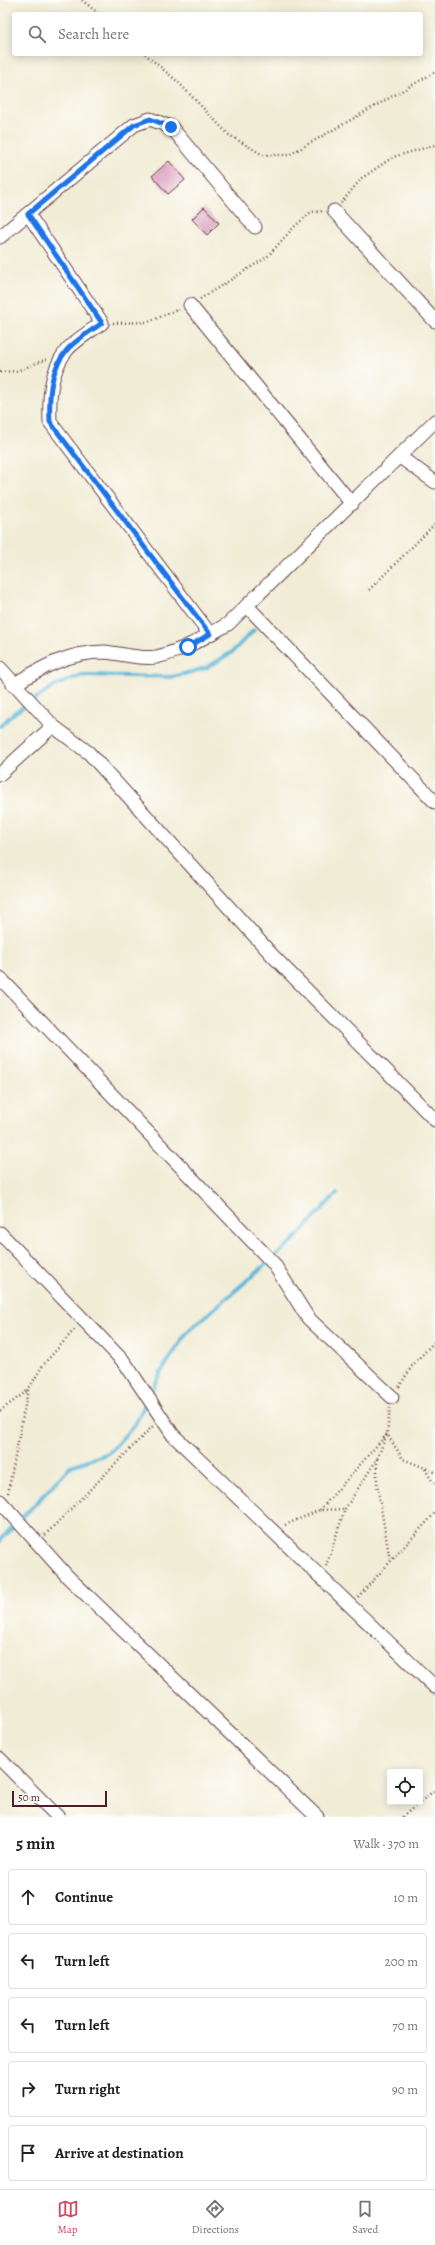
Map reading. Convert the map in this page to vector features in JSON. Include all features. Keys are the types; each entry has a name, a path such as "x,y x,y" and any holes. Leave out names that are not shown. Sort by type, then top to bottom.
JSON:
{"street":[{"path":"0,237 134,125 150,119 171,127 255,227"},
{"path":"334,211 435,321"},
{"path":"28,214 102,323 66,351 53,373 49,401 50,422 210,634"},
{"path":"190,305 352,504"},
{"path":"13,685 49,663 77,654 104,652 154,657 188,647 228,624 400,458 435,421"},
{"path":"400,458 435,482"},
{"path":"247,606 435,802"},
{"path":"0,668 13,685 53,726 89,753 273,956 435,1120"},
{"path":"0,774 53,726"},
{"path":"0,978 274,1264 308,1318 392,1397"},
{"path":"0,1233 125,1363 173,1435 435,1687"},
{"path":"3,1504 68,1577 317,1817"},
{"path":"0,1759 58,1817"}],"path":[{"path":"82,0 97,12"},
{"path":"147,56 178,82 229,135 263,155 289,155 435,72"},
{"path":"102,323 124,324 148,322 190,305 267,257 294,227 311,212 334,211 362,178 393,157 435,145"},
{"path":"0,372 17,372 66,351"},
{"path":"369,590 435,524"},
{"path":"3,1504 28,1390 43,1365 73,1333 81,1318"},
{"path":"322,1578 345,1509 377,1459 387,1434 392,1397 412,1366 435,1341"},
{"path":"0,1412 28,1390"},
{"path":"38,1543 162,1418"},
{"path":"387,1434 403,1459 435,1472"},
{"path":"320,1510 387,1434"},
{"path":"377,1459 377,1484 390,1562"},
{"path":"424,1468 435,1486"},
{"path":"272,1530 320,1510 345,1509"},
{"path":"350,1605 435,1514"},
{"path":"402,1817 435,1790"}],"building":[{"path":"169,161 185,180 168,194 152,176"},
{"path":"204,207 219,223 207,235 192,219"}],"waterway":[{"path":"0,726 14,713 56,685 82,675 172,677 206,668 231,653 254,630"},
{"path":"0,1541 71,1466 109,1453 135,1424 161,1372 187,1332 293,1241 337,1193"}],"route":[{"path":"171,127 150,119 134,125 28,214 102,323 66,351 53,373 49,401 50,422 210,634 188,647"}]}
